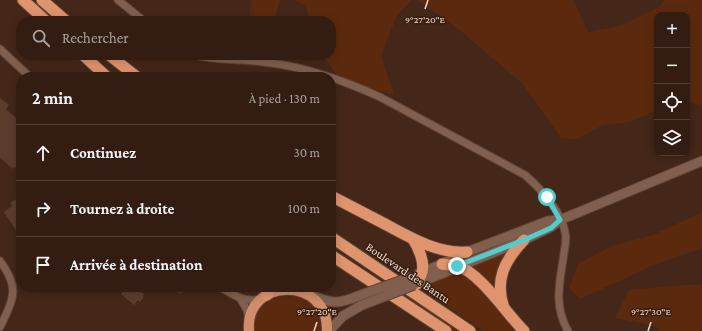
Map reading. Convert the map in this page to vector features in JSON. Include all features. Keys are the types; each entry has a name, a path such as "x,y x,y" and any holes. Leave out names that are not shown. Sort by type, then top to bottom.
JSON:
{"highway":[{"path":"42,0 60,16"},
{"path":"27,4 38,16"},
{"path":"27,4 40,16"},
{"path":"80,60 93,72"},
{"path":"88,60 102,72"},
{"path":"108,60 121,72"},
{"path":"115,60 131,72"},
{"path":"336,199 413,239 442,250 467,252"},
{"name":"Boulevard des Bantu","path":"336,239 470,331"},
{"path":"413,239 422,262 422,272 414,282"},
{"path":"504,308 500,294 502,273 507,260 524,240"},
{"path":"336,259 446,331"},
{"path":"442,264 457,266 476,278 524,331"}],"main road":[{"path":"300,292 313,298 323,310 328,331"},
{"path":"248,328 254,308 266,294"}],"street":[{"path":"118,0 138,16"},
{"path":"0,49 25,72"},
{"path":"236,60 273,63 314,72"},
{"path":"336,79 356,86 400,108 525,175 547,197 566,233 558,294 559,307 564,325 568,331"},
{"path":"422,272 467,252 548,222 560,220 702,161"},
{"path":"307,294 333,302 360,301 524,240 551,228 560,220"},
{"path":"0,261 9,273 13,282 11,303 0,327"},
{"path":"229,292 249,301 266,294"},
{"path":"240,298 247,310 248,328"},
{"path":"328,331 360,301"}],"shaded area":[{"path":"251,0 280,0 275,16 249,16"},
{"path":"293,0 412,0 397,15 381,56 394,95 340,79 326,60 336,60 336,16 308,16 306,5"},
{"path":"417,0 573,0 588,32 620,26 659,7 664,0 702,0 702,106 690,103 690,12 654,12 654,111 630,122 603,125 577,139 561,138 522,83 451,23"},
{"path":"702,211 702,248 654,265 580,299 569,288 578,264 611,246 653,235"},
{"path":"509,250 497,297 468,267"},
{"path":"456,273 467,276 518,331 484,331 421,288"},
{"path":"684,285 702,285 702,331 662,331 655,326 615,318 629,290"},
{"path":"404,290 463,331 454,331 397,293"},
{"path":"282,295 298,297 310,304 319,315 321,331 254,331 257,313 270,300"}],"building":[{"path":"0,98 9,105 6,109 16,118 16,168 14,167 13,169 0,158"},
{"path":"16,199 16,230 4,212 12,206 10,203"},
{"path":"122,292 141,292 144,294 144,297 140,302 138,300 134,305 121,294"}],"route":[{"path":"457,266 524,240 555,225 560,220 547,197"}]}
